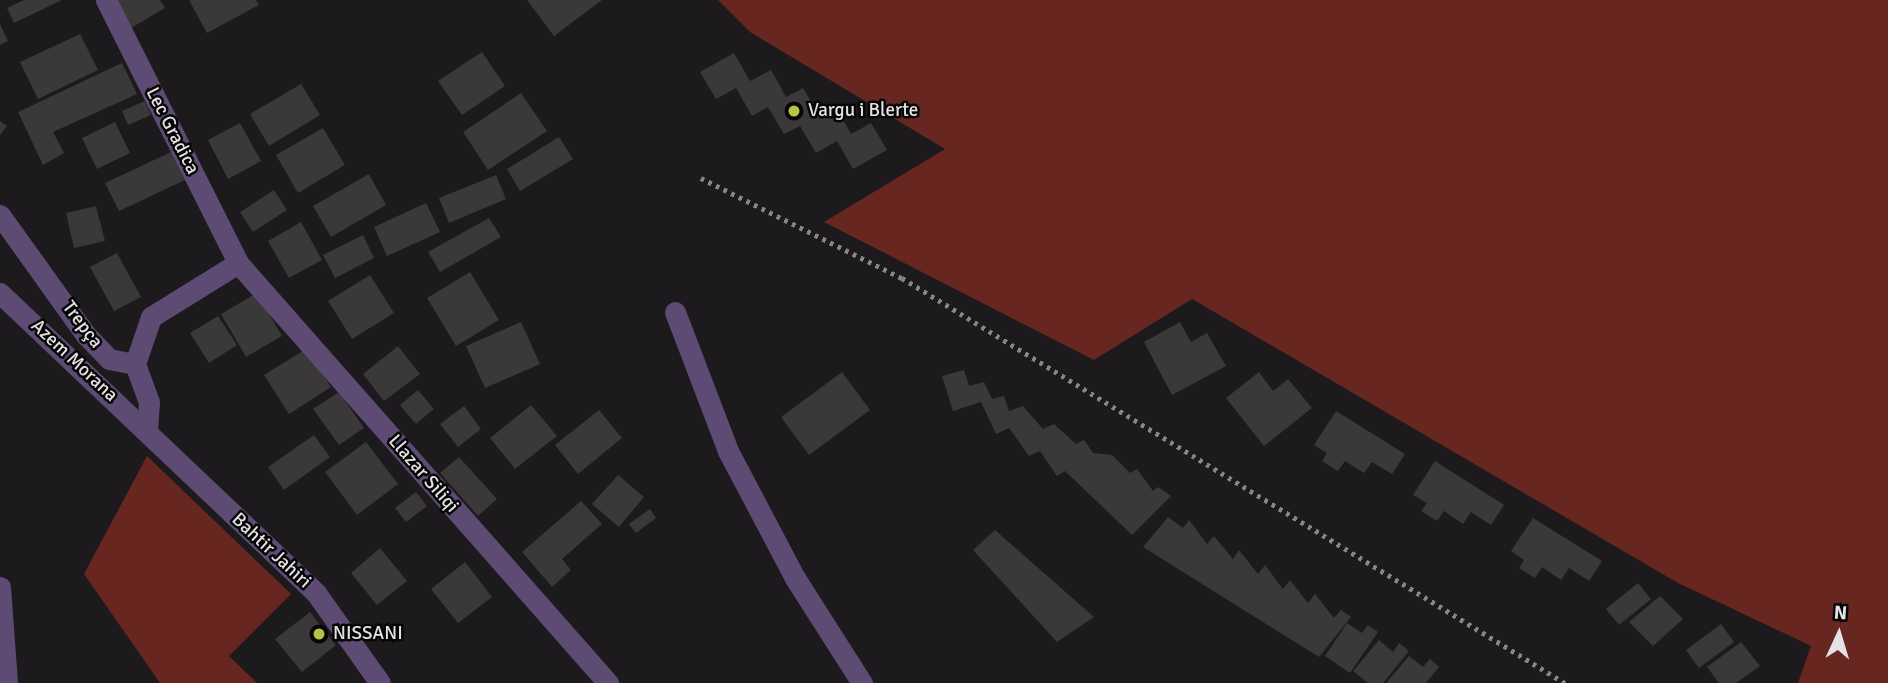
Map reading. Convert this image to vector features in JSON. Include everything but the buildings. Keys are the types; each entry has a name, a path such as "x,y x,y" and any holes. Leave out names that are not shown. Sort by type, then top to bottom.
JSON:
{"street":[{"name":"Lec Gradica","path":"106,0 239,263"},
{"name":"Trepça","path":"0,215 86,335 109,359 135,364"},
{"path":"147,430 149,402 135,364 151,317 239,263"},
{"name":"Llazar Siliqi","path":"239,263 608,683"},
{"name":"Azem Morana","path":"0,293 147,430"},
{"path":"676,312 728,451 795,578 862,683"},
{"name":"Bahtir Jahiri","path":"147,430 316,593 380,683"},
{"path":"0,587 7,683"}],"path":[{"path":"701,178 902,278 1565,683"}],"shaded area":[{"path":"718,0 1888,0 1888,683 1798,683 1811,646 1678,583 1192,299 1094,360 824,222 945,149 750,32"},
{"path":"147,456 291,594 229,656 257,683 160,683 84,574"}],"place":[{"name":"Vargu i Blerte","path":"794,111"},
{"name":"NISSANI","path":"319,634"}]}
